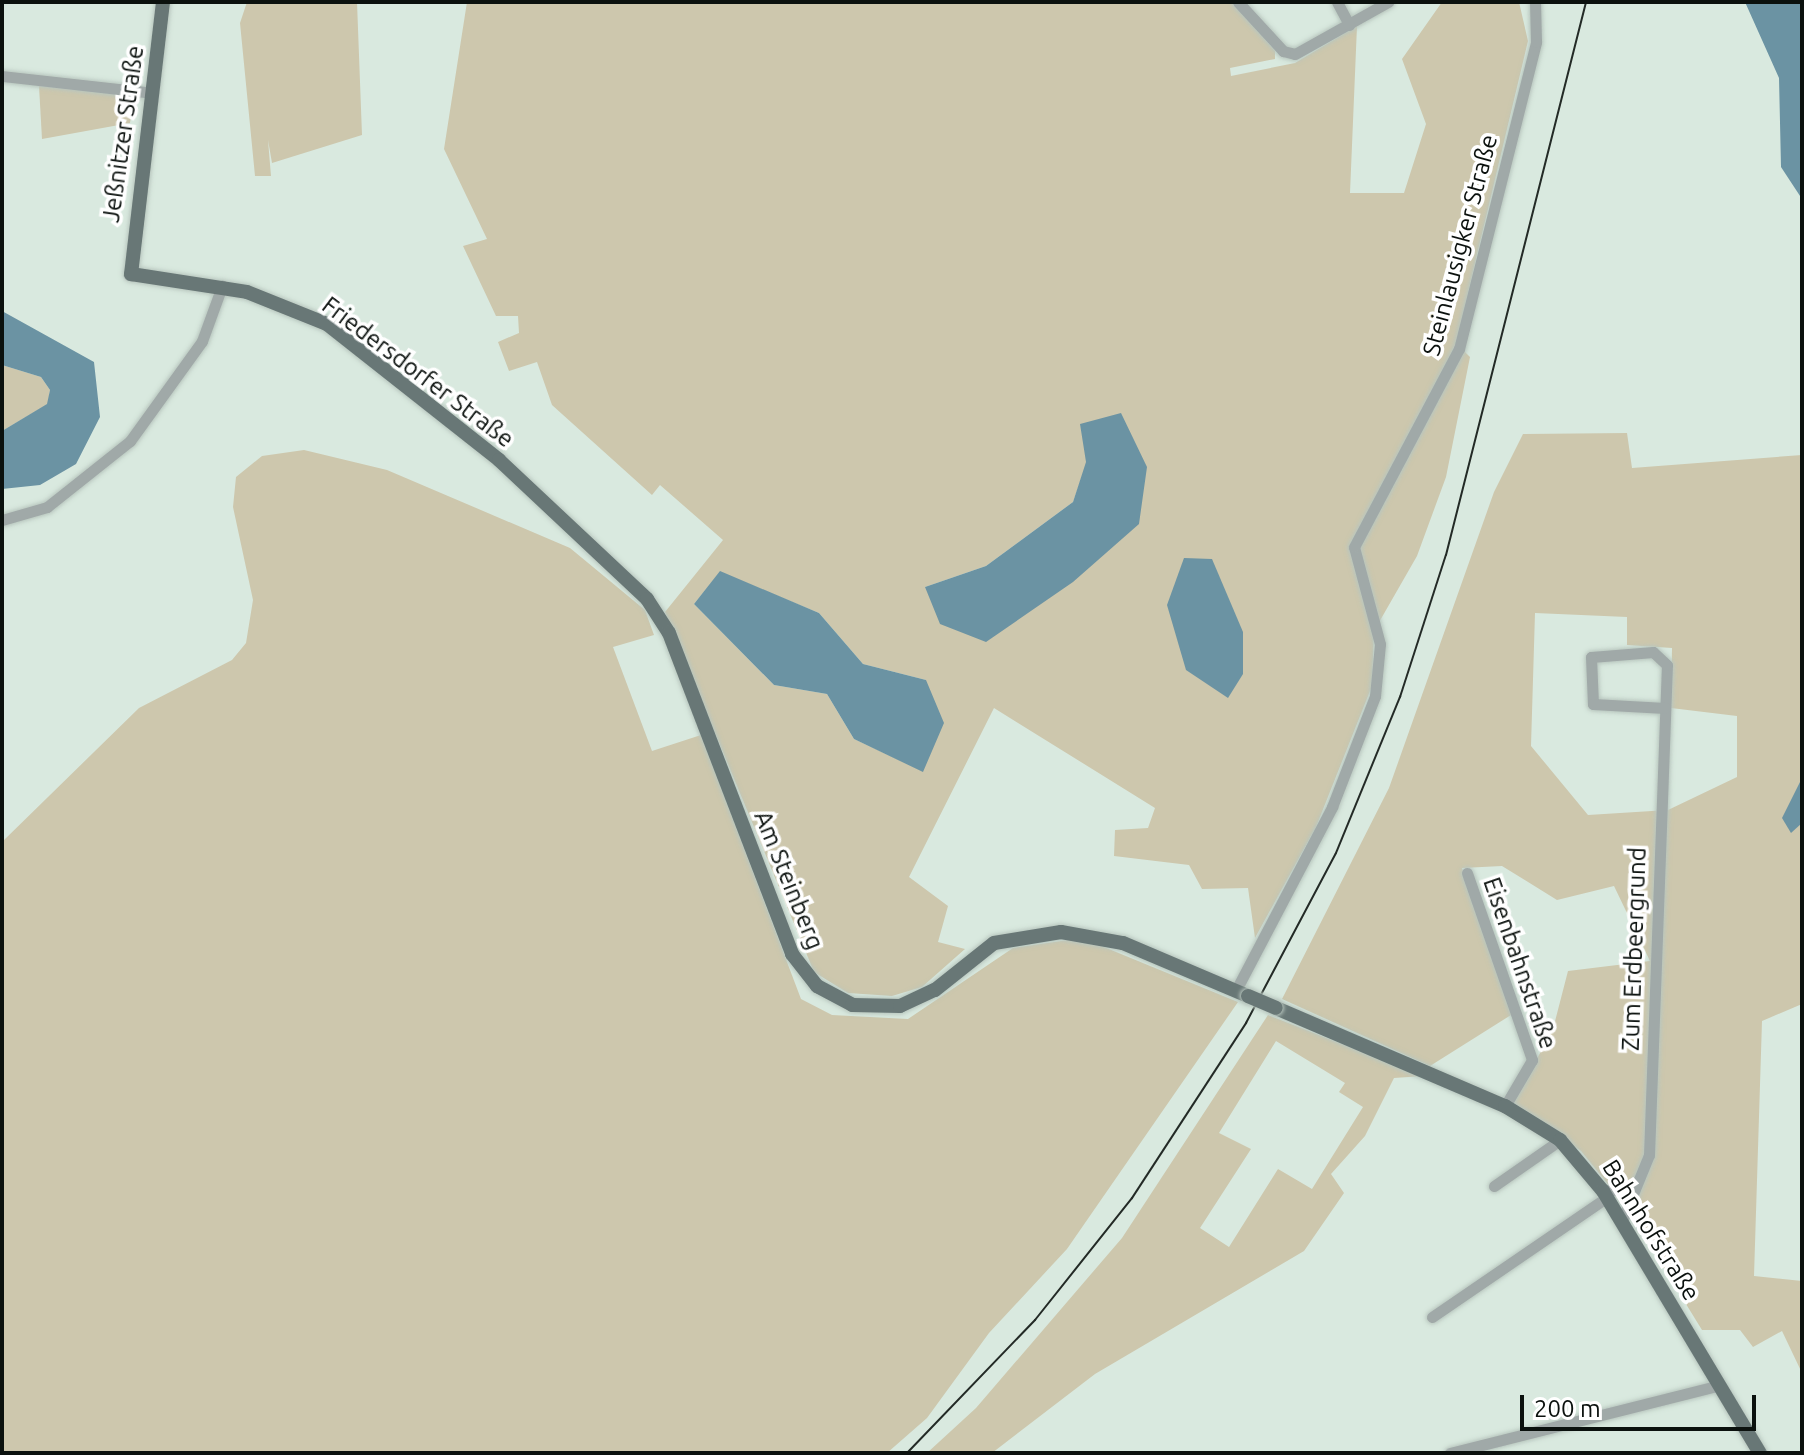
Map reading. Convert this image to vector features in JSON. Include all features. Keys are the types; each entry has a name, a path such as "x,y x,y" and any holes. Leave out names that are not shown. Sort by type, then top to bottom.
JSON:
{"main road":[{"name":"Jeßnitzer Straße","path":"130,272 163,2"},
{"name":"Friedersdorfer Straße","path":"130,272 141,280 222,286 327,324 485,448 567,525"},
{"name":"Am Steinberg","path":"567,525 664,623 792,954 825,992 861,1007 900,1006 935,990 987,947 1045,932 1112,939 1276,1008"},
{"name":"Bahnhofstraße","path":"1276,1008 1505,1106 1560,1140 1605,1194 1760,1453"}],"street":[{"path":"1238,2 1289,53 1349,25 1388,2"},
{"path":"1337,2 1349,25"},
{"name":"Steinlausigker Straße","path":"1242,993 1327,817 1375,696 1380,644 1353,552 1459,349 1536,42 1535,2"},
{"path":"2,76 153,93"},
{"path":"2,520 47,507 130,441 202,341 222,286"},
{"name":"Zum Erdbeergrund","path":"1622,1221 1649,1155 1667,665 1660,655 1602,650 1591,657 1593,704 1665,708"},
{"name":"Eisenbahnstraße","path":"1467,873 1532,1060 1505,1106"},
{"path":"1494,1186 1560,1140"},
{"path":"1432,1317 1605,1194 1635,1188"},
{"path":"1450,1453 1720,1385"}],"shaded area":[{"path":"247,2 357,2 362,135 272,163 268,140 271,176 255,176 240,23"},
{"path":"467,2 1232,2 1275,51 1275,59 1230,68 1231,76 1295,63 1357,26 1350,193 1404,193 1426,124 1402,59 1442,2 1519,2 1528,41 1456,343 1470,357 1446,477 1417,556 1374,631 1372,686 1316,827 1255,938 1248,888 1202,889 1189,865 1114,856 1115,830 1148,828 1155,808 994,708 909,877 948,906 938,942 965,949 922,987 892,996 848,993 814,972 665,612 723,540 660,485 652,495 552,405 537,362 509,371 498,342 519,333 518,316 496,316 463,246 487,239 444,149","holes":["1087,462 1073,582 925,587 986,566 1073,502","720,572 819,613 863,664 926,680 923,771 854,739 827,694 774,685 694,604"]},
{"path":"39,86 134,96 130,123 42,139"},
{"path":"2,365 41,377 50,390 48,404 2,431"},
{"path":"1627,433 1632,468 1802,455 1802,1004 1762,1021 1754,1276 1802,1281 1802,1373 1782,1331 1753,1347 1740,1330 1702,1330 1662,1265 1662,1251 1581,1151 1513,1103 1553,1029 1568,971 1650,961 1614,886 1557,900 1502,866 1462,868 1511,1015 1430,1066 1282,999 1389,788 1494,492 1523,434","holes":["1535,613 1627,617 1627,645 1672,648 1671,708 1737,716 1737,777 1668,810 1588,815 1531,746"]},
{"path":"304,450 387,470 570,548 645,610 654,635 613,647 652,751 701,735 801,999 832,1015 908,1019 1013,948 1082,938 1238,1002 1067,1249 989,1333 927,1418 887,1453 2,1453 2,842 139,708 232,660 246,643 253,600 233,507 236,477 262,456"},
{"path":"1268,1015 1423,1076 1394,1078 1365,1136 1331,1174 1344,1193 1304,1251 1095,1374 992,1453 927,1453 976,1408 1122,1238","holes":["1276,1041 1345,1083 1339,1092 1363,1107 1312,1189 1278,1169 1229,1247 1200,1228 1251,1149 1219,1133"]}],"water":[{"path":"1745,2 1802,2 1802,199 1781,167 1779,78"},
{"path":"2,311 94,362 100,417 76,464 40,485 2,489 2,431 47,404 50,390 41,377 2,365"},
{"path":"1121,413 1147,467 1139,524 1073,582 986,642 940,624 925,587 986,566 1073,502 1086,462 1080,424"},
{"path":"1184,558 1212,559 1243,632 1243,674 1228,698 1186,670 1167,605"},
{"path":"720,571 819,613 863,664 926,680 944,723 923,772 854,739 827,694 774,685 694,604"},
{"path":"1802,778 1802,823 1791,833 1782,818"}],"railway":[{"path":"907,1453 1035,1320 1132,1198 1246,1023 1336,853 1400,697 1446,555 1586,2"}]}
